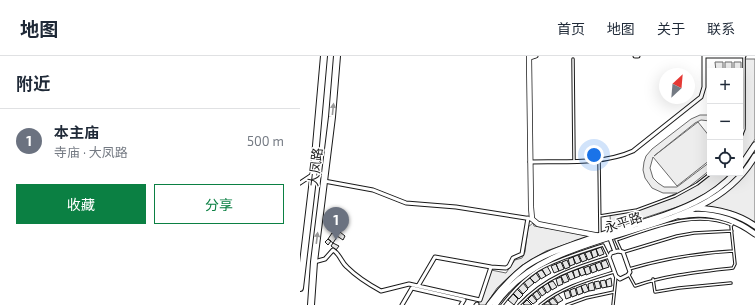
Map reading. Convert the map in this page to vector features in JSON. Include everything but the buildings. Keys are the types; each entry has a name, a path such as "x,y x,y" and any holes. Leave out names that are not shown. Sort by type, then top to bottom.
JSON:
{"highway":[{"name":"大凤路","path":"300,288 301,264 314,174 324,56"},
{"name":"大凤路","path":"311,305 314,262 335,88 337,56"}],"main road":[{"path":"743,163 755,145"},
{"name":"永平路","path":"489,305 508,282 532,263 551,253 600,236 609,235 667,219 709,200 728,187 742,174 755,156"},
{"name":"永平路","path":"495,305 517,280 536,266 561,254 609,235 680,210 712,193 732,176"},
{"path":"680,210 694,208 712,209 728,213 755,226"},
{"path":"667,219 703,214 719,216 755,234"}],"street":[{"path":"418,286 435,257 491,267 506,268 509,266 513,258 522,254 530,218 530,57 536,56"},
{"path":"530,162 598,160 620,157 633,151 701,97 704,87 704,56 744,56"},
{"path":"300,183 314,174"},
{"path":"324,181 373,190 406,203 456,207 530,218 538,224 600,236"},
{"path":"609,235 615,252"},
{"path":"314,262 325,259 333,250 338,253 345,266 381,291 409,284 480,300 491,267"},
{"path":"622,252 629,269 629,275 620,279 614,272 609,257 611,253 622,252"},
{"path":"402,305 412,288 464,300 461,305"}],"lane":[{"path":"743,131 744,56"},
{"path":"573,59 574,160"},
{"path":"598,160 600,236"},
{"path":"600,216 638,210 675,196 697,184 707,176"},
{"path":"629,275 635,286 653,279 733,268 735,264 732,231 733,223 708,218 683,220 616,240 622,252 677,236 694,233 732,231"},
{"path":"502,305 521,283 538,270 603,245 609,257 552,278 542,284 519,305"},
{"path":"629,269 657,260 734,251"},
{"path":"540,305 552,295 569,287 614,272"},
{"path":"613,305 616,276"},
{"path":"653,279 655,292 731,283"},
{"path":"567,305 591,297 614,292"}],"shaded area":[{"path":"745,59 755,59 755,139 743,158 743,135 745,125"},
{"path":"715,62 723,62 723,68 716,68"},
{"path":"725,62 732,62 732,68 725,68"},
{"path":"734,62 741,62 741,68 734,68"},
{"path":"700,115 707,115 707,121 701,120 695,123 654,156 698,122 707,133 707,162 677,186 653,157 650,168 653,178 664,187 677,187 707,164 707,172 685,190 702,181 708,176 728,176 710,191 686,204 611,229 610,215 642,208 677,193 663,193 652,188 645,178 643,170 644,162 646,156 652,149 691,119"},
{"path":"755,159 755,222 731,211 706,206 736,183"},
{"path":"533,223 534,226 586,234 587,237 546,251 521,266 497,288 486,305 476,305 491,270 506,273 515,260 522,258 525,252 528,227"}],"place":[{"name":"本主庙","path":"336,240"}]}
